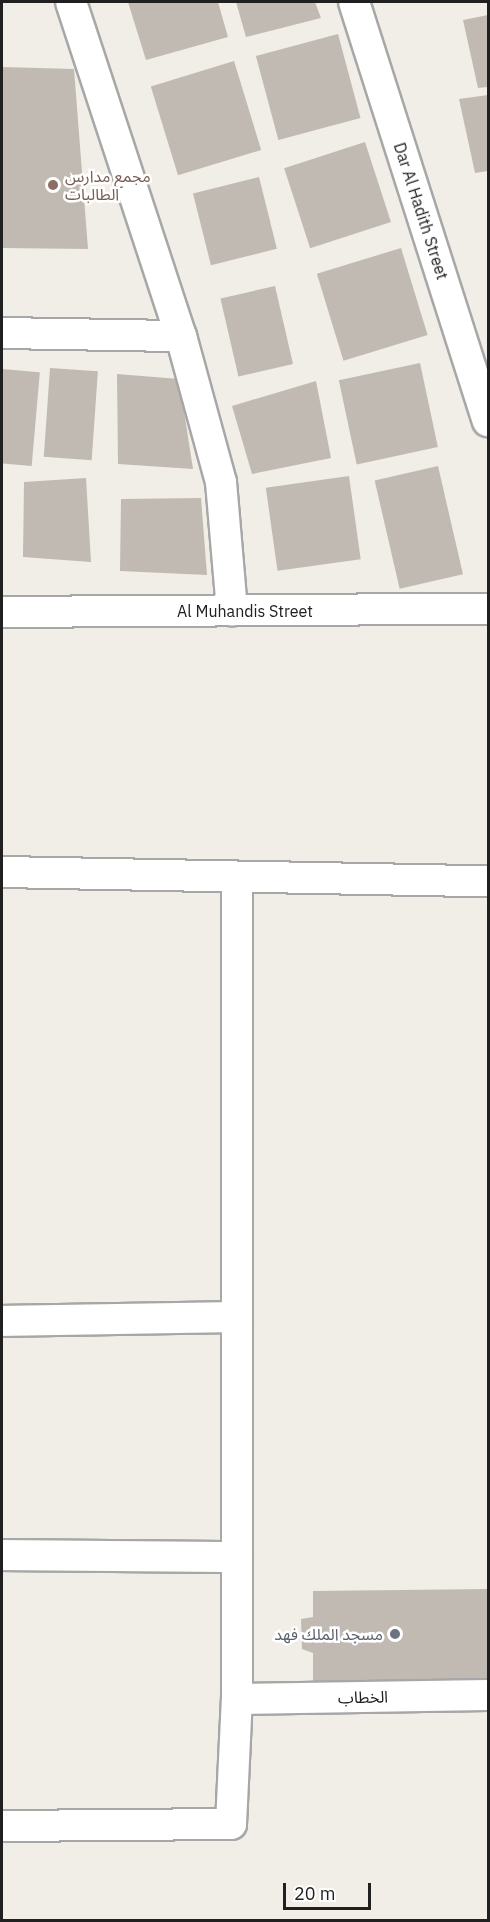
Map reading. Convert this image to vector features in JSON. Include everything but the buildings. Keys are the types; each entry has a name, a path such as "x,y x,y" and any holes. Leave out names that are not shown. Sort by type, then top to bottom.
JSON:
{"street":[{"path":"71,2 181,336 221,482 232,611"},
{"name":"Dar Al Hadith Street","path":"354,2 489,421"},
{"path":"2,333 181,336"},
{"name":"Al Muhandis Street","path":"2,612 489,609"},
{"path":"2,873 489,881"},
{"path":"2,1826 231,1824 237,1699 237,877"},
{"path":"2,1320 237,1317"},
{"path":"2,1555 237,1557"},
{"name":"الخطاب","path":"237,1699 489,1695"}],"place":[{"name":"مجمع مدارس الطالبات","path":"53,185"},
{"name":"مسجد الملك فهد","path":"395,1634"}]}
